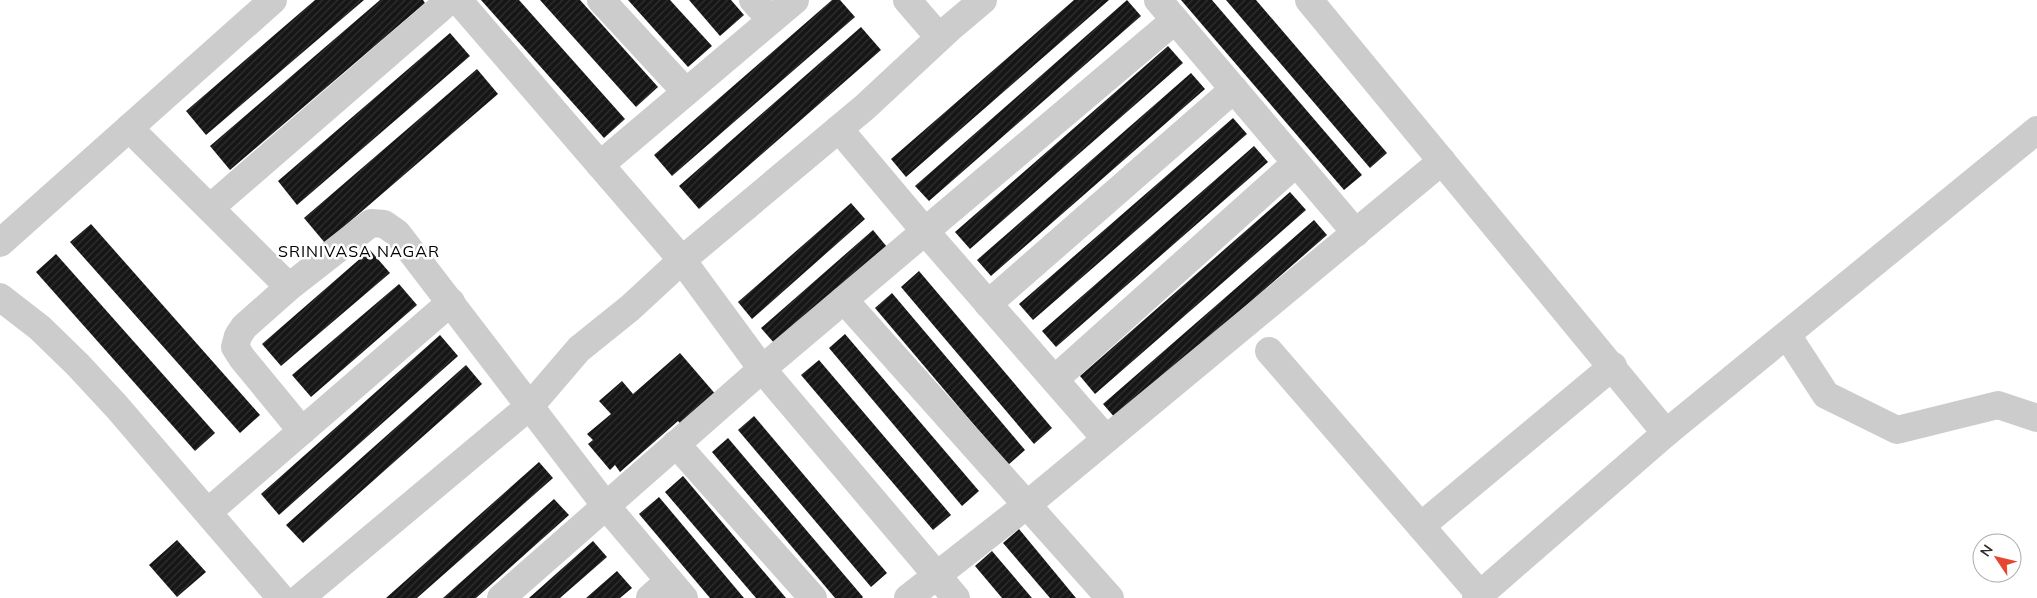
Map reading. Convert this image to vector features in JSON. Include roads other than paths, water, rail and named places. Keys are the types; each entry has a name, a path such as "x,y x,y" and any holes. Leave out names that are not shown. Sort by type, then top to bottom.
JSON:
{"street":[{"path":"0,243 273,0"},
{"path":"210,208 450,0"},
{"path":"458,0 682,260 762,369 956,598"},
{"path":"601,0 686,92"},
{"path":"753,0 771,20"},
{"path":"600,165 795,0"},
{"path":"907,0 939,38"},
{"path":"300,598 531,405 579,349 630,308 682,260 839,129 983,0"},
{"path":"1308,0 1666,433"},
{"path":"501,598 924,230 1166,10 1356,233"},
{"path":"988,304 1234,89"},
{"path":"129,128 289,287"},
{"path":"839,129 924,230 1106,439"},
{"path":"1269,351 1421,526 1479,597 1666,433 2037,130"},
{"path":"908,598 936,574 1028,504 1442,161"},
{"path":"1054,380 1296,163"},
{"path":"302,431 242,358 236,347 238,336 244,327 289,287 371,223 384,224 397,232 531,405 668,592"},
{"path":"0,297 40,328 78,365 117,407 281,598"},
{"path":"844,300 1110,598"},
{"path":"208,512 451,302"},
{"path":"1787,335 1826,395 1897,430 1998,405 2037,418"},
{"path":"1421,526 1612,366"},
{"path":"676,444 813,598"}],"district":[{"name":"SRINIVASA NAGAR","path":"359,251"}]}
